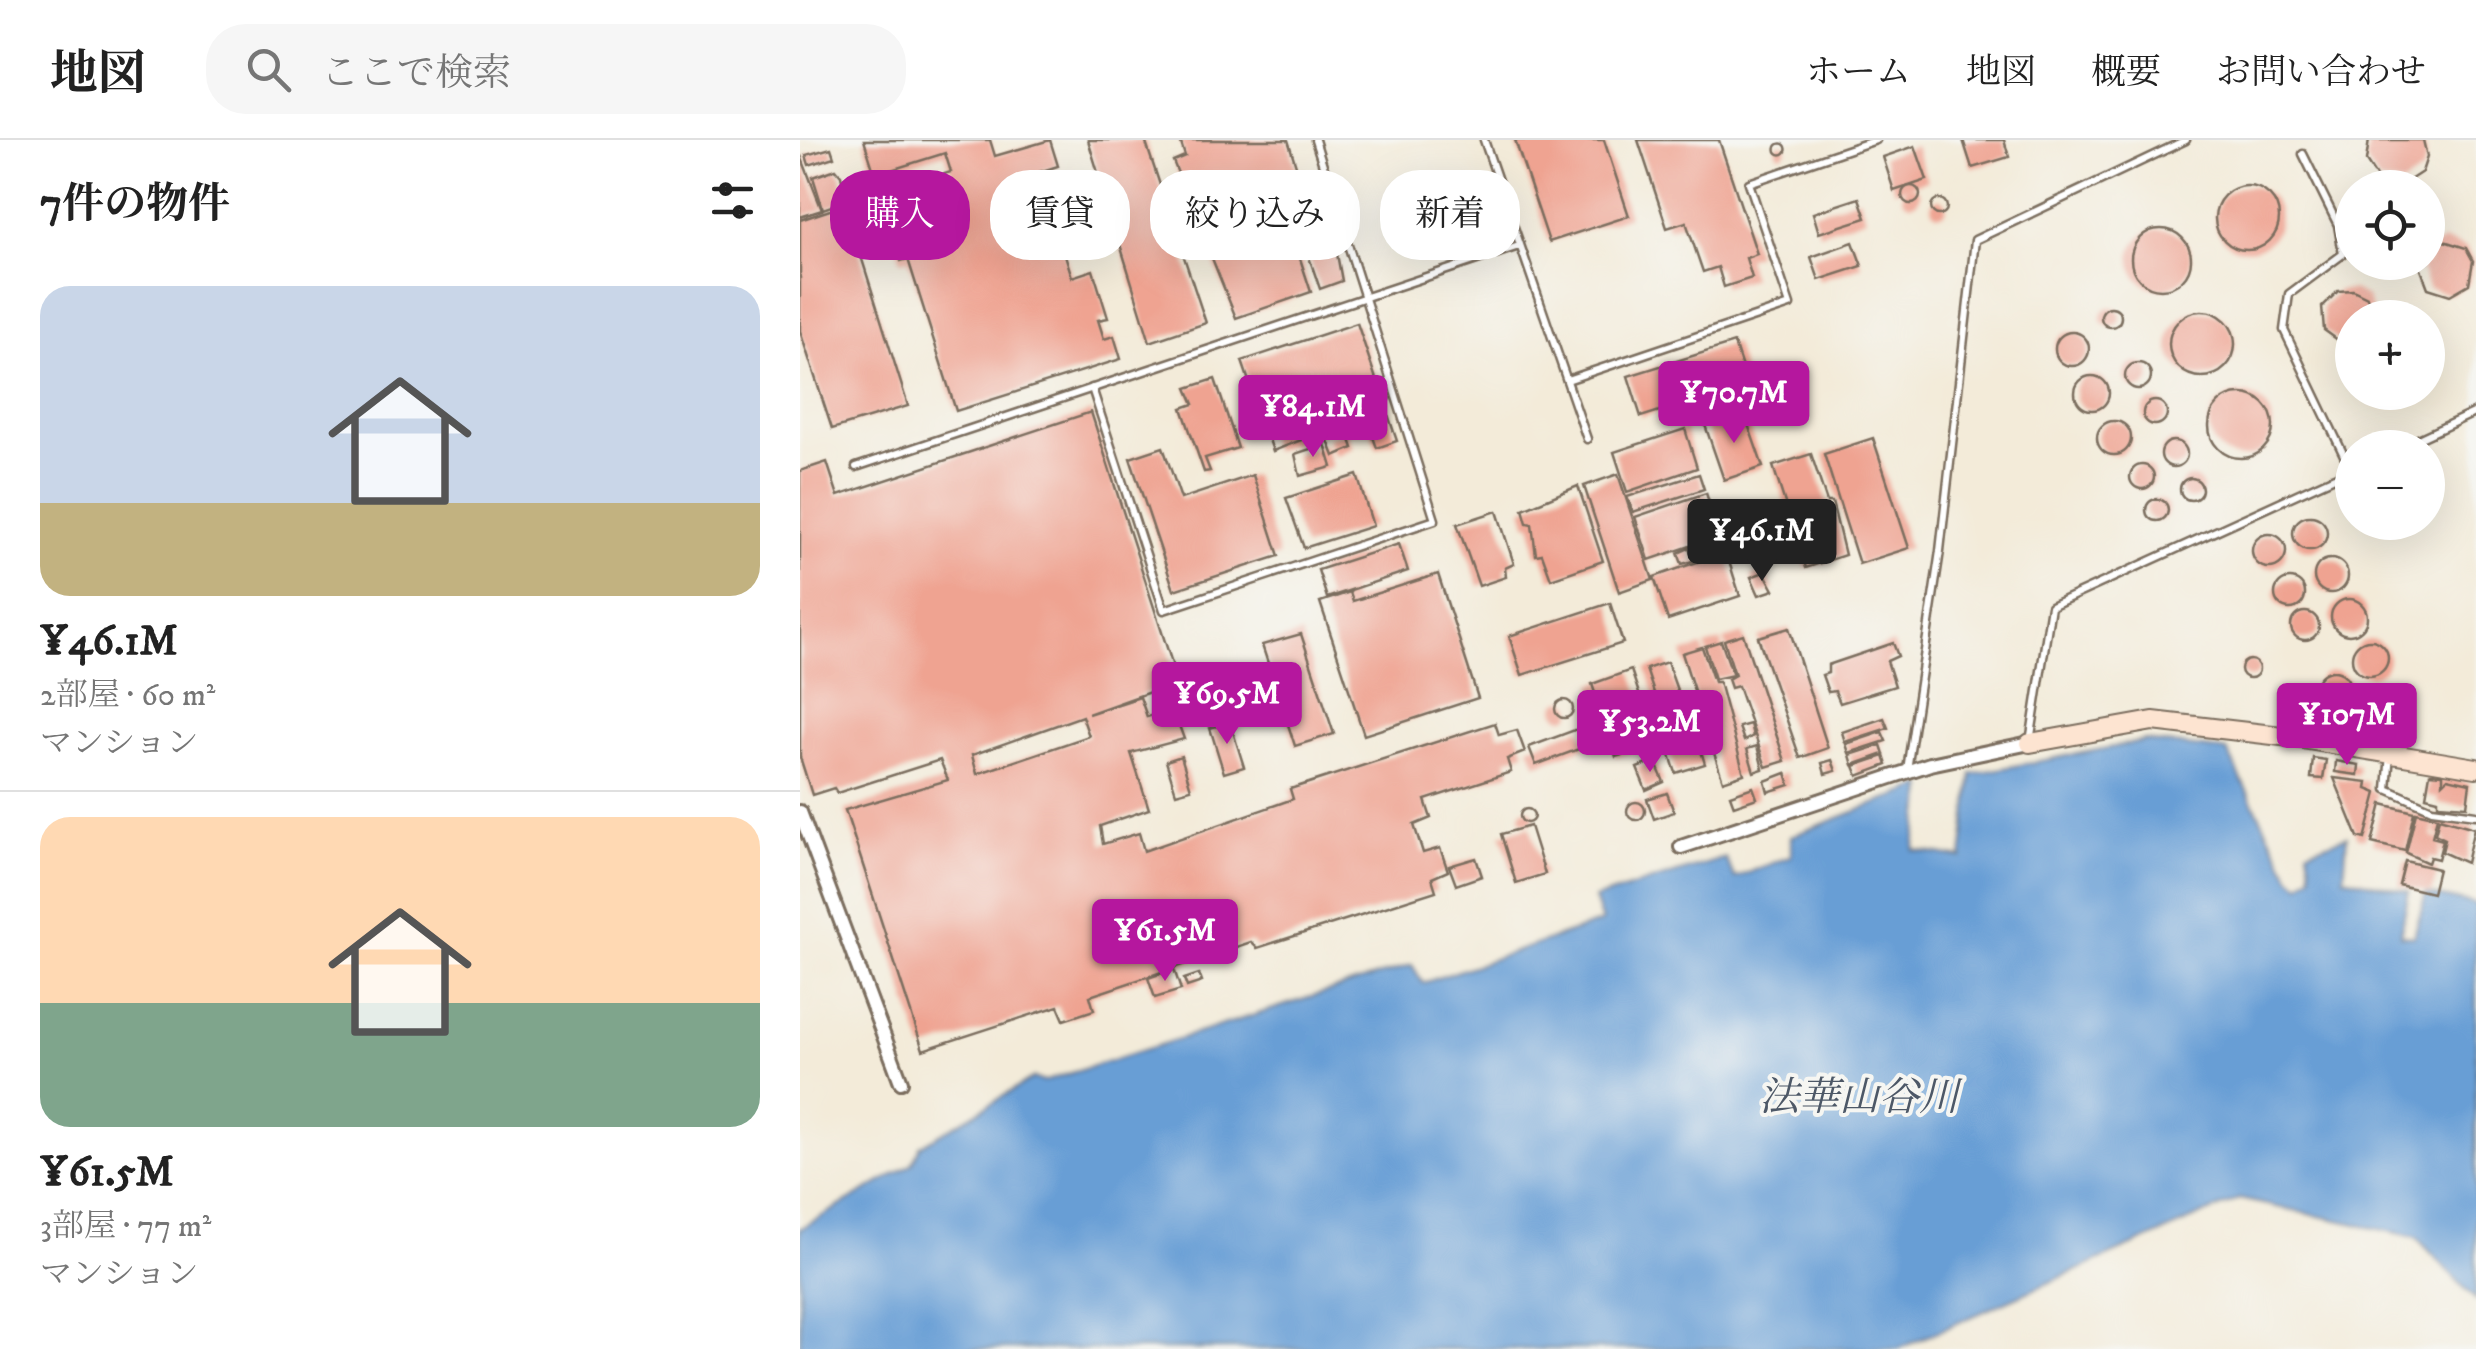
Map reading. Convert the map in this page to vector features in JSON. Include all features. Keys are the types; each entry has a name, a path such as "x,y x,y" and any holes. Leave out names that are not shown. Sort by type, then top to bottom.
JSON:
{"main road":[{"path":"2030,743 2153,722 2476,768"}],"street":[{"path":"1680,847 1907,772 2030,743"},
{"path":"800,812 902,1082"}],"lane":[{"path":"1092,388 1164,610 1436,520 1315,140"},
{"path":"1484,140 1494,170"},
{"path":"1567,380 1790,305 1749,183 1876,140"},
{"path":"1907,772 1940,551 1974,240 2186,140"},
{"path":"2303,154 2338,226 2343,254 2289,294 2284,330 2335,434"},
{"path":"1520,249 1587,439"},
{"path":"856,468 1477,260"},
{"path":"2438,430 2476,412"},
{"path":"2030,743 2051,606 2335,477"},
{"path":"2390,754 2387,789 2432,809 2476,816"}],"water":[{"name":"法華山谷川","path":"2145,741 2227,751 2291,877 2301,884 2312,875 2308,850 2347,836 2344,877 2409,891 2400,935 2414,936 2426,894 2476,904 2476,1300 2416,1237 2239,1199 1898,1349 800,1349 800,1229 912,1164 920,1146 1034,1078 1043,1082 1412,965 1423,983 1602,922 1594,899 1725,858 1735,878 1791,856 1791,836 1925,785 1914,850 1962,858 1972,774"}],"building":[{"path":"864,140 990,140 995,156 1050,140 1058,166 1045,170 990,170 990,260 1067,260 1072,277 1093,270 1108,318 1098,320 1104,339 1114,336 1121,359 956,411 908,260 970,260 970,170 950,170 945,153 891,170 873,170"},
{"path":"1088,140 1145,140 1155,170 1150,170 1150,260 1185,260 1206,323 1150,342 1125,260 1130,260 1130,170 1097,170"},
{"path":"1180,140 1288,140 1297,169 1177,170 1173,161 1185,156"},
{"path":"1515,140 1604,140 1629,216 1549,242"},
{"path":"1638,140 1719,140 1757,254 1746,258 1752,278 1724,287 1718,267 1703,272 1686,222 1667,228"},
{"path":"1963,140 2004,140 2009,157 1972,168"},
{"path":"2369,140 2423,140 2427,157 2423,170 2372,170 2366,161"},
{"path":"1781,143 1787,149 1781,155 1775,149"},
{"path":"1915,146 1927,180 1894,191 1883,157"},
{"path":"831,148 834,157 809,165 806,155"},
{"path":"800,156 822,210 800,217"},
{"path":"830,171 830,207 823,209 813,177"},
{"path":"1911,186 1920,195 1911,204 1902,195"},
{"path":"2247,186 2269,196 2279,218 2269,240 2247,250 2225,240 2215,218 2225,196"},
{"path":"1859,198 1866,218 1819,233 1813,213"},
{"path":"1939,199 1947,207 1939,215 1931,207"},
{"path":"830,210 830,260 862,260 908,406 832,429 800,331 800,220"},
{"path":"2161,229 2183,237 2191,259 2183,281 2161,289 2139,281 2131,259 2139,237"},
{"path":"2445,241 2466,248 2473,261 2469,284 2450,295 2428,288 2425,280 2445,280"},
{"path":"1853,242 1862,266 1819,280 1811,257"},
{"path":"1213,260 1301,260 1311,292 1236,318"},
{"path":"1310,260 1338,260 1342,281 1320,289"},
{"path":"2353,290 2368,300 2335,300 2335,338 2324,330 2322,307 2338,291"},
{"path":"2111,307 2121,317 2111,327 2101,317"},
{"path":"2202,311 2225,321 2235,344 2225,367 2202,377 2179,367 2169,344 2179,321"},
{"path":"1357,323 1397,441 1377,448 1369,426 1352,432 1347,422 1273,451 1242,361"},
{"path":"2072,332 2084,337 2089,349 2084,361 2072,366 2060,361 2055,349 2060,337"},
{"path":"1734,343 1747,383 1641,417 1628,376"},
{"path":"2138,363 2147,367 2151,376 2147,385 2138,389 2129,385 2125,376 2129,367"},
{"path":"2092,376 2104,381 2109,393 2104,405 2092,410 2080,405 2075,393 2080,381"},
{"path":"1215,379 1238,448 1205,458 1210,471 1204,472 1182,408 1194,404 1187,388"},
{"path":"2241,394 2264,403 2273,426 2264,449 2241,458 2218,449 2209,426 2218,403"},
{"path":"2150,401 2160,401 2167,413 2160,425 2150,425 2143,418 2143,408"},
{"path":"1091,412 1178,682 1088,714 1140,697 1147,717 1173,709 1184,739 1131,753 1149,809 1100,826 1103,844 1139,833 1144,851 1293,799 1290,789 1495,723 1499,735 1517,730 1525,752 1507,759 1511,772 1425,800 1431,818 1414,825 1423,853 1440,848 1448,871 1432,878 1436,891 1257,948 1251,942 1090,996 1094,1010 1064,1020 1058,1006 923,1050 845,810 948,780 940,760 837,793 834,788 812,795 800,757 800,471 827,462 838,496","holes":["1082,716 1089,736 977,774 972,755"]},
{"path":"1744,413 1763,467 1724,480 1705,425"},
{"path":"2114,421 2126,426 2131,438 2126,450 2114,455 2102,450 2097,438 2102,426"},
{"path":"1685,429 1697,468 1627,492 1614,452"},
{"path":"1347,431 1353,448 1334,456 1327,438"},
{"path":"1873,438 1909,548 1859,564 1824,454"},
{"path":"2174,441 2183,445 2187,454 2183,463 2174,467 2165,463 2161,454 2165,445"},
{"path":"1325,444 1332,467 1300,476 1295,454"},
{"path":"1163,447 1181,499 1253,475 1279,556 1174,590 1130,458"},
{"path":"1811,454 1827,502 1832,502 1845,555 1806,568 1773,466"},
{"path":"2137,465 2147,465 2154,477 2147,489 2137,489 2130,482 2130,472"},
{"path":"1618,474 1653,580 1619,592 1584,486"},
{"path":"1699,474 1704,489 1633,512 1627,497"},
{"path":"1357,475 1373,526 1304,548 1286,498"},
{"path":"2191,478 2199,481 2199,497 2191,500 2183,497 2180,489 2183,481"},
{"path":"1578,486 1603,561 1551,579 1542,554 1536,555 1532,524 1527,523 1523,509"},
{"path":"1706,493 1720,536 1649,560 1635,517"},
{"path":"2157,499 2165,502 2165,518 2157,521 2149,518 2146,510 2149,502"},
{"path":"1497,511 1514,564 1505,568 1506,577 1479,586 1457,524"},
{"path":"2310,516 2322,521 2327,533 2322,545 2310,550 2298,545 2293,533 2298,521"},
{"path":"2269,534 2281,539 2286,551 2281,563 2269,568 2257,563 2252,551 2257,539"},
{"path":"1399,544 1408,571 1327,598 1318,570"},
{"path":"1689,548 1693,561 1682,564 1678,553"},
{"path":"1726,552 1740,596 1668,620 1654,577"},
{"path":"2331,559 2343,564 2348,576 2343,588 2331,593 2319,588 2314,576 2319,564"},
{"path":"1764,572 1774,590 1759,595 1751,577"},
{"path":"1438,574 1478,698 1364,735 1320,602 1350,592 1353,601"},
{"path":"2290,579 2300,584 2305,594 2300,604 2290,609 2280,604 2275,594 2280,584"},
{"path":"2349,599 2362,604 2367,617 2362,630 2349,635 2336,630 2331,617 2336,604"},
{"path":"1610,603 1623,643 1522,675 1509,636"},
{"path":"2305,612 2315,616 2319,626 2315,636 2305,640 2295,636 2291,626 2295,616"},
{"path":"1789,628 1828,748 1800,758 1758,637"},
{"path":"1301,634 1334,734 1295,746 1262,645"},
{"path":"1743,634 1785,761 1766,767 1738,686 1731,688 1728,679 1735,675 1724,640"},
{"path":"2370,640 2382,646 2388,658 2382,670 2370,676 2358,670 2352,658 2358,646"},
{"path":"1721,641 1733,675 1715,679 1705,646"},
{"path":"1893,643 1898,656 1887,661 1895,686 1840,703 1835,691 1828,692 1822,675 1828,673 1828,665"},
{"path":"1702,647 1714,682 1719,682 1744,774 1723,781 1682,653"},
{"path":"2250,660 2259,669 2250,678 2241,669"},
{"path":"1667,662 1683,707 1661,714 1646,669"},
{"path":"1631,670 1653,735 1662,733 1664,742 1616,757 1592,684"},
{"path":"2333,671 2345,676 2350,688 2345,700 2333,705 2321,700 2316,688 2321,676"},
{"path":"1564,700 1573,709 1564,718 1555,709"},
{"path":"1884,718 1888,728 1845,742 1842,732"},
{"path":"1691,719 1705,764 1676,773 1661,728"},
{"path":"1230,722 1244,767 1224,773 1210,728"},
{"path":"1750,724 1753,736 1744,741 1739,727"},
{"path":"1580,728 1587,746 1536,765 1529,747"},
{"path":"1882,732 1886,741 1849,753 1846,744"},
{"path":"1881,745 1884,754 1853,765 1850,755"},
{"path":"1757,746 1763,769 1754,772 1747,749"},
{"path":"1181,756 1191,789 1176,793 1166,761"},
{"path":"1884,756 1887,765 1858,776 1854,766"},
{"path":"2313,758 2326,760 2323,779 2311,778"},
{"path":"1832,760 1836,771 1825,774 1822,763"},
{"path":"1655,761 1664,782 1646,790 1637,768"},
{"path":"2336,761 2359,765 2358,775 2335,772"},
{"path":"1786,773 1790,785 1768,792 1765,781"},
{"path":"2430,773 2443,774 2443,783 2448,778 2470,783 2467,806 2438,804 2438,799 2426,796"},
{"path":"2334,778 2368,782 2367,789 2377,793 2365,839 2358,837"},
{"path":"1753,787 1757,798 1734,806 1730,795"},
{"path":"1667,793 1674,812 1654,819 1647,799"},
{"path":"1636,802 1645,811 1636,820 1627,811"},
{"path":"2382,804 2414,812 2405,851 2372,843"},
{"path":"1527,809 1534,816 1527,823 1520,816"},
{"path":"2416,812 2437,817 2432,837 2443,840 2438,859 2430,857 2428,863 2406,853"},
{"path":"2439,818 2474,828 2466,863 2442,852 2445,839 2435,834"},
{"path":"1530,826 1545,874 1516,883 1501,834"},
{"path":"1476,858 1482,876 1456,885 1449,866"},
{"path":"2405,861 2438,869 2432,893 2399,885"},
{"path":"1174,969 1181,990 1155,998 1148,978"},
{"path":"1199,974 1202,982 1187,987 1184,979"}]}
